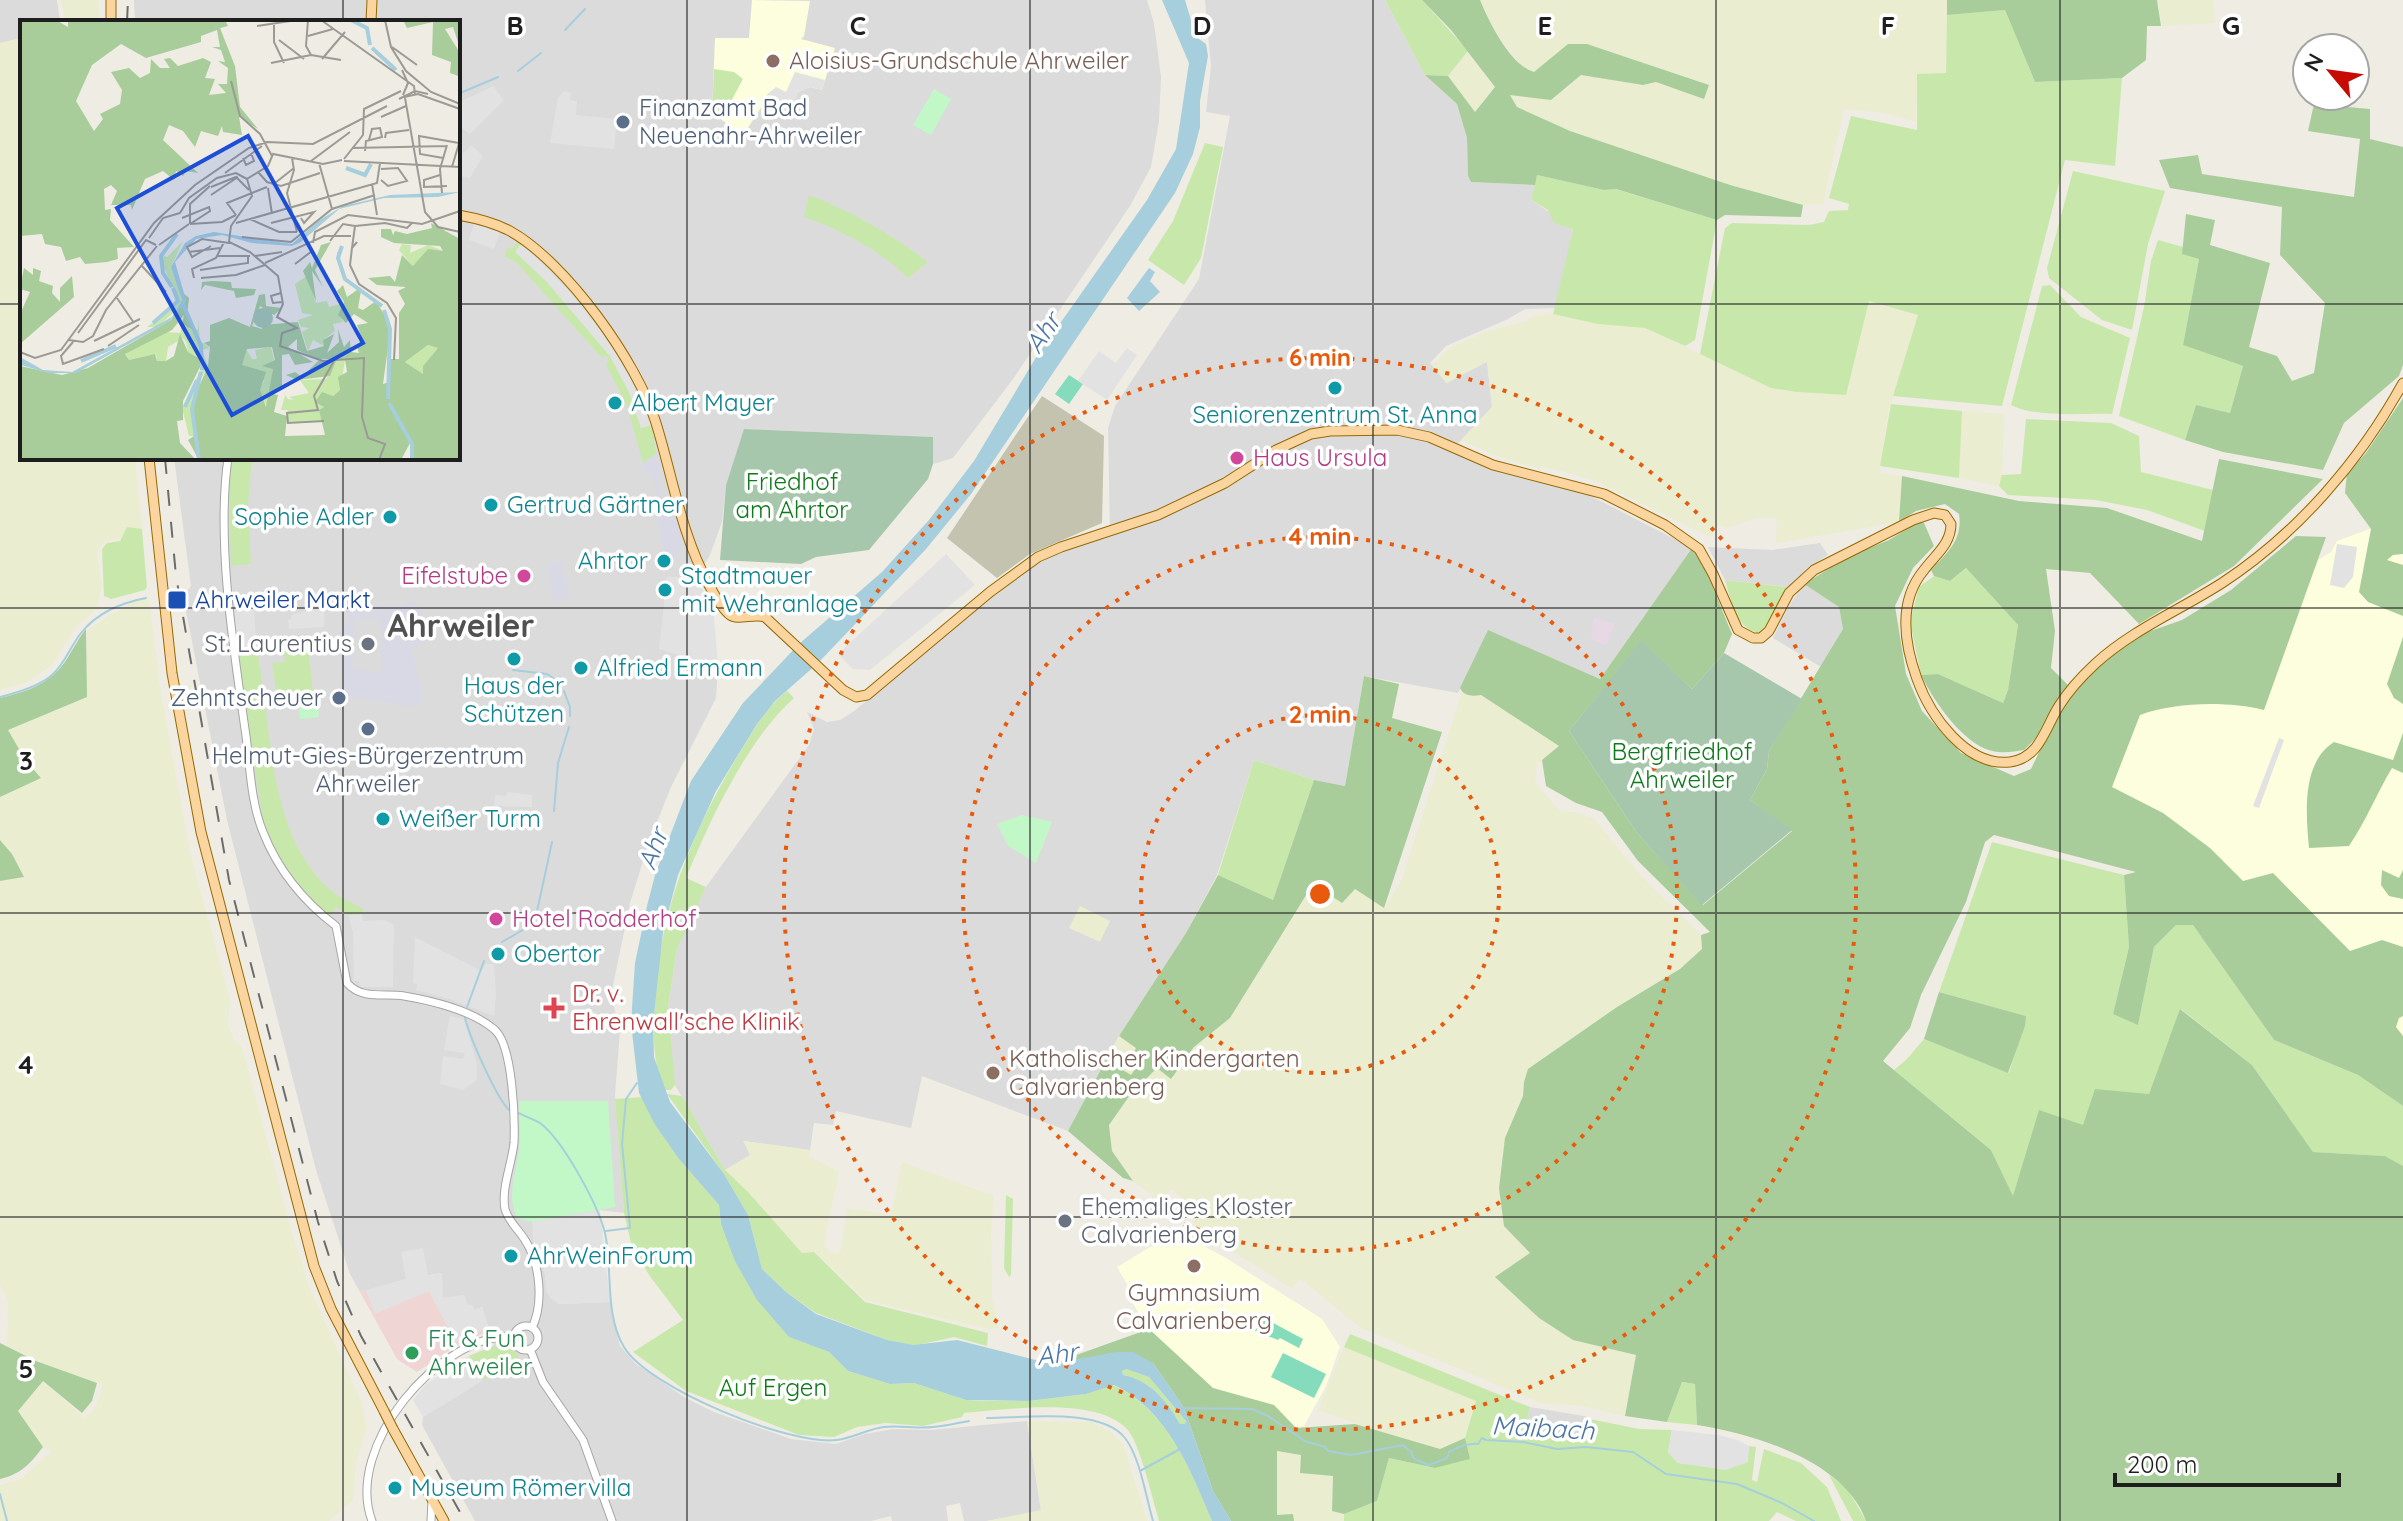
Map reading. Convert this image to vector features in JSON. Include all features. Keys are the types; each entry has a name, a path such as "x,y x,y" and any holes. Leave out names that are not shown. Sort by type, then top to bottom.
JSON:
{"main road":[{"path":"371,20 372,0"},
{"path":"460,216 509,230 520,238 576,290 622,349 645,389 683,525 698,563 729,614 738,618 757,614 765,617 843,690 856,697 867,695 990,592 1038,557 1158,515 1225,483 1296,439 1330,431 1397,430 1429,437 1493,465 1604,494 1665,525 1699,549 1738,630 1753,638 1761,638 1769,631 1789,593 1814,570 1921,517 1934,513 1945,515 1951,524 1947,544 1913,584 1906,608 1907,646 1916,677 1934,715 1961,743 1990,759 2012,762 2024,759 2035,750 2063,700 2096,663 2126,640 2240,570 2284,534 2345,469 2403,383"},
{"path":"149,460 165,620 201,832 314,1266 331,1309 444,1521"}],"street":[{"path":"228,460 224,516 229,591 253,789 262,830 295,889 336,926 347,983 361,994 403,996 453,1009 495,1031 503,1043 513,1105 514,1142 505,1204 508,1217 531,1250 537,1277 539,1305 532,1328"},
{"path":"514,1336 521,1327 532,1328 537,1334 537,1341 530,1349"},
{"path":"514,1336 520,1348 530,1349"},
{"path":"372,1521 366,1489 370,1465 383,1431 407,1398 421,1381 449,1359 488,1341 514,1336"},
{"path":"530,1349 543,1382 583,1440 612,1521"},
{"path":"431,1521 432,1498"}],"shaded area":[{"path":"0,0 57,0 60,20 20,20 20,38 0,43"},
{"path":"61,0 99,0 98,20 66,20"},
{"path":"134,0 1147,0 1154,23 1161,77 1159,121 1151,167 1130,206 1013,379 953,458 933,464 932,437 745,429 726,485 722,522 710,555 696,578 667,577 660,648 718,668 716,698 671,787 649,842 630,903 611,995 620,1030 615,1095 624,1213 600,1210 533,1240 545,1274 547,1292 559,1304 610,1302 620,1346 636,1364 684,1397 714,1412 791,1439 836,1444 893,1429 931,1430 1027,1421 1041,1511 987,1521 964,1521 960,1503 946,1506 948,1521 892,1521 891,1516 871,1521 475,1521 422,1425 423,1417 483,1380 469,1356 494,1345 482,1307 475,1310 443,1298 441,1273 360,1292 350,1274 316,1170 227,820 183,596 191,586 174,460 460,460 460,20 135,20"},
{"name":"Aloisius-Grundschule Ahrweiler","path":"752,0 810,1 801,39 835,48 822,90 810,87 798,92 791,108 764,103 744,134 712,114 715,38 749,38"},
{"path":"1205,0 1385,0 1425,75 1457,104 1467,138 1468,176 1471,182 1535,185 1531,200 1573,228 1557,308 1525,309 1446,346 1430,363 1447,383 1487,361 1492,407 1452,450 1490,470 1587,494 1692,548 1600,679 1488,631 1458,693 1364,676 1345,786 1314,780 1254,760 1217,875 1186,933 1119,1036 1068,1131 922,1076 911,1128 836,1111 833,1125 814,1123 810,1150 744,1141 751,1155 725,1170 675,1085 672,1069 668,1007 677,949 688,921 706,887 809,745 814,729 807,712 827,722 840,720 1017,574 1064,551 1110,535 1108,428 1115,406 1199,279 1230,116 1206,112 1211,66"},
{"path":"1480,0 1947,0 1946,74 1917,74 1916,122 1886,113 1844,109 1823,204 1803,205 1730,185 1570,131 1517,107 1510,94 1566,90 1580,75 1643,85 1656,82 1704,99 1709,85 1587,44 1568,44 1534,73 1523,69 1491,26"},
{"path":"2158,0 2213,0 2215,23 2162,26"},
{"path":"20,38 20,460 135,460 142,529 127,527 121,538 105,541 99,548 97,555 102,586 96,609 75,628 52,665 26,682 0,690 0,43"},
{"path":"1468,51 1495,87 1475,112 1448,76"},
{"path":"795,72 825,80 822,90 810,87 798,92 791,108 768,102 764,97 776,87 786,92"},
{"path":"493,86 504,100 470,134 460,126 460,99 462,101"},
{"path":"564,91 571,93 570,100 577,101 576,115 617,119 614,149 550,143 558,98"},
{"path":"471,145 483,156 470,178 460,176 460,150 464,153"},
{"path":"474,224 500,232 494,249 469,240"},
{"path":"522,243 572,294 618,352 639,391 652,425 641,428 629,392 610,356 546,281 515,252"},
{"path":"1868,301 1918,315 1888,413 1879,473 1902,476 1899,522 1776,543 1777,518 1756,518 1727,528 1718,524 1710,537 1598,482 1562,471 1539,469 1494,455 1461,440 1492,407 1487,362 1446,383 1432,365 1448,349 1488,331 1527,321 1533,316 1553,314 1645,328 1771,388 1845,395"},
{"path":"1127,348 1137,355 1107,400 1078,381 1099,351 1116,363"},
{"path":"1042,396 1104,436 1102,523 1030,554 997,578 947,538"},
{"path":"1962,411 2004,414 1999,486 1959,478"},
{"path":"656,454 662,478 657,482 661,497 670,496 679,526 682,544 676,558 670,558 670,552 664,551 652,500 658,498 653,476 645,473 643,463"},
{"path":"2383,524 2403,524 2403,1092 2317,983 2034,758 2088,675 2108,659 2222,619 2331,552 2337,541"},
{"path":"1820,543 1828,555 1807,568 1788,587 1725,580 1708,547 1772,550"},
{"path":"2337,544 2357,547 2353,577 2344,588 2330,585"},
{"path":"946,554 975,585 870,670 853,669 838,654"},
{"path":"562,562 569,599 554,601 547,565"},
{"path":"667,577 696,578 709,601 714,617 718,668 659,649"},
{"path":"1804,584 1839,607 1843,629 1821,667 1773,638"},
{"path":"253,596 257,653 237,655 234,597"},
{"path":"145,597 149,601 160,689 190,852 230,1001 228,1025 234,1039 242,1047 310,1289 363,1406 366,1430 356,1462 353,1500 329,1521 0,1521 0,1485 21,1479 52,1451 43,1447 18,1411 44,1380 84,1418 94,1409 102,1384 63,1372 7,1347 8,1301 0,1284 0,881 23,878 12,854 0,840 0,797 41,778 26,761 7,730 86,697 87,631 109,615 128,607 129,600"},
{"path":"416,602 433,639 411,648 422,688 420,703 416,707 344,695 341,626 348,625 347,610","holes":["367,617 381,622 384,631 381,669 379,672 352,669 355,638 352,622 356,622 357,618 364,621"]},
{"path":"325,606 324,627 289,629 291,615"},
{"path":"1594,618 1615,624 1606,645 1591,639"},
{"path":"1462,692 1468,696 1481,695 1560,746 1537,765 1535,782 1561,812 1576,812 1594,819 1641,876 1701,935 1702,949 1680,969 1617,1007 1524,1082 1521,1103 1530,1253 1496,1277 1539,1318 1573,1340 1636,1355 1625,1416 1582,1406 1541,1403 1359,1327 1301,1279 1291,1288 1194,1227 1195,1212 1172,1189 1158,1200 1133,1181 1112,1151 1109,1125 1130,1095 1157,1068 1171,1079 1194,1047 1230,1018 1314,884 1342,902 1355,889 1385,908 1402,879"},
{"path":"2279,738 2284,740 2259,808 2253,806"},
{"path":"507,792 532,795 532,807 494,806 495,795 506,796"},
{"path":"1080,906 1110,921 1100,942 1069,928"},
{"path":"362,914 363,921 384,920 394,925 393,987 360,987 359,981 354,981 353,932 348,915"},
{"path":"415,937 482,971 485,964 494,964 494,1016 416,990 417,984 413,983"},
{"path":"450,1016 464,1019 477,1064 477,1080 463,1090 440,1084 443,1056 463,1059 465,1053 444,1050"},
{"path":"1119,1036 1136,1048 1140,1061 1131,1076 1106,1060"},
{"path":"743,1141 810,1150 809,1156 839,1172 824,1243 830,1252 837,1254 841,1250 847,1208 891,1215 902,1162 994,1196 992,1296 998,1328 989,1329 866,1300 815,1252 802,1253 725,1170 750,1155"},
{"path":"600,1210 610,1302 559,1304 547,1292 545,1274 533,1240 532,1222"},
{"path":"1172,1234 1187,1237 1226,1258 1322,1319 1340,1347 1326,1386 1304,1426 1296,1428 1274,1405 1213,1388 1149,1329 1133,1304 1128,1286 1117,1267"},
{"path":"423,1248 428,1276 442,1273 443,1298 464,1295 468,1305 471,1304 475,1310 482,1307 489,1331 454,1347 417,1372 397,1359 360,1292 406,1279 401,1252"},
{"path":"423,1248 428,1276 442,1273 443,1298 464,1295 468,1305 471,1304 475,1310 482,1307 488,1327 455,1342 429,1291 375,1314 366,1290 406,1279 401,1252"},
{"path":"1344,1347 1476,1401 1465,1438 1440,1449 1318,1410"},
{"path":"469,1356 483,1380 423,1417 413,1400 425,1385"},
{"path":"1530,1407 1590,1417 1589,1441 1525,1430"},
{"path":"1027,1421 1091,1422 1109,1431 1123,1444 1147,1521 987,1521 1041,1510"},
{"path":"1672,1430 1737,1440 1749,1446 1748,1462 1726,1470 1678,1463 1668,1452"},
{"path":"1276,1451 1301,1455 1300,1473 1333,1476 1332,1511 1344,1514 1344,1521 1294,1521 1293,1514 1277,1516"}],"green space":[{"path":"1385,0 1422,0 1468,51 1448,76 1425,75"},
{"path":"1422,0 1480,0 1509,52 1525,68 1534,72 1568,44 1587,44 1709,85 1704,99 1656,82 1643,85 1581,75 1551,100 1510,95 1517,107 1570,131 1730,185 1803,205 1801,217 1725,215 1717,220 1616,189 1604,190 1537,175 1535,185 1471,182 1468,176 1467,138 1457,104 1425,75 1448,76 1475,112 1495,87 1451,30"},
{"path":"1947,0 2157,0 2161,26 2147,26 2146,60 2122,78 2035,82 2005,10 1947,15"},
{"path":"2005,10 2035,82 2122,78 2115,166 2065,160 2002,406 1893,396 1918,315 1869,301 1846,395 1771,388 1700,354 1725,228 1732,223 1809,225 1824,222 1829,211 1848,210 1849,204 1829,198 1851,116 1917,130 1917,74 1946,73 1947,15"},
{"path":"714,69 734,72 743,79 721,120 712,114"},
{"path":"934,89 951,99 931,135 913,125"},
{"path":"2312,112 2370,112 2370,139 2403,147 2403,365 2399,376 2344,423 2323,470 2223,452 2185,440 2196,405 2230,413 2243,366 2183,345 2199,259 2182,254 2186,214 2215,220 2210,245 2270,263 2249,347 2277,356 2292,381 2314,373 2325,303 2280,255 2282,207 2170,188 2159,160 2198,155 2202,174 2354,197 2360,139 2308,131"},
{"path":"1205,143 1223,147 1201,258 1184,285 1148,260 1173,221"},
{"path":"2073,171 2165,191 2148,244 2132,330 2102,320 2049,278 2047,268"},
{"path":"1537,175 1604,190 1615,189 1717,220 1695,340 1685,346 1645,328 1598,324 1553,314 1573,229 1554,223 1548,210 1531,200"},
{"path":"809,195 871,224 928,262 908,278 859,242 804,217"},
{"path":"518,240 522,243 516,252 546,281 610,356 629,392 641,428 652,425 656,454 643,463 627,406 606,365 609,357 600,356 516,262 504,256 508,247 512,249"},
{"path":"2158,240 2183,247 2183,254 2199,259 2183,345 2243,366 2230,413 2196,405 2185,440 2119,416"},
{"path":"2050,285 2081,317 2130,338 2112,414 2033,412 2011,405 2042,286"},
{"path":"1069,375 1083,384 1069,404 1055,394"},
{"path":"2403,398 2403,554 2393,555 2387,560 2403,565 2403,616 2368,602 2359,592 2371,529 2345,493 2347,473 2366,453"},
{"path":"1891,404 1962,411 1959,478 1880,466"},
{"path":"2026,419 2111,423 2139,436 2141,472 2213,490 2205,531 2147,510 2096,500 2008,495 1999,486 2002,475 2021,474"},
{"name":"Friedhof am Ahrtor","path":"744,429 933,437 933,464 928,479 869,550 816,557 801,564 720,560 726,485"},
{"path":"2219,459 2323,479 2234,566 2139,624 2090,573 2046,569 2055,631 2051,668 2068,685 2040,734 2024,750 2002,752 1987,749 1963,734 1934,698 1921,675 1938,674 2003,703 2008,690 2018,625 1966,568 1950,581 1934,576 1931,570 1956,539 1959,514 1945,504 1916,511 1899,522 1902,476 2019,501 2107,508 2202,541"},
{"path":"232,460 252,460 248,504 251,564 231,566 229,486"},
{"path":"1920,521 1924,523 1934,546 1913,568 1895,606 1906,674 1922,711 1961,753 2014,776 2031,769 2058,712 2074,690 2106,660 2142,634 2182,620 2231,590 2296,536 2326,537 2264,710 2202,704 2169,707 2140,715 2112,787 2163,813 2210,848 2243,881 2273,873 2350,951 2382,940 2403,947 2403,1016 2396,1027 2403,1036 2403,1106 2358,1075 2274,1040 2193,925 2176,925 2154,947 2138,1025 2113,1014 2129,947 2124,875 2136,872 1994,835 1985,842 1966,902 1921,995 1910,1028 1883,1061 1991,1150 2013,1196 2039,1110 2083,1125 2095,1089 2149,1094 2180,1009 2252,1065 2313,1152 2385,1156 2403,1166 2403,1521 1866,1521 1855,1500 1839,1482 1818,1467 1770,1444 1697,1425 1695,1384 1682,1382 1667,1422 1625,1416 1636,1355 1573,1340 1539,1318 1495,1277 1530,1253 1504,1226 1499,1188 1505,1138 1523,1096 1528,1069 1617,1007 1680,969 1702,949 1701,935 1710,932 1638,861 1602,812 1576,803 1546,786 1542,760 1559,746 1481,695 1469,695 1462,691 1460,688 1488,630 1600,679 1692,548 1707,573 1732,634 1724,653 1692,689 1641,641 1569,731 1637,833 1703,905 1792,831 1750,800 1767,769 1769,751 1843,629 1839,607 1804,584 1851,555 1889,540"},
{"path":"127,527 142,529 147,587 111,599 104,596 102,549 107,543 120,541"},
{"path":"1966,568 2018,625 2008,690 2003,703 1938,674 1921,675 1910,622 1919,587 1934,576 1950,581"},
{"path":"1725,580 1787,587 1760,633 1752,631 1740,620"},
{"path":"86,629 87,697 8,730 26,761 41,778 0,797 0,698 25,691 49,679 65,662"},
{"path":"2403,637 2403,704 2394,698 2387,684"},
{"name":"Bergfriedhof Ahrweiler","path":"1641,640 1692,689 1724,653 1802,699 1769,751 1767,769 1750,800 1792,830 1702,905 1637,833 1569,731"},
{"path":"284,649 308,649 313,691 297,692 298,703 278,705 272,663 285,662"},
{"path":"258,655 270,747 283,809 293,838 308,864 327,887 364,909 362,914 348,915 336,907 330,917 297,888 264,828 237,656"},
{"path":"1364,676 1399,684 1392,718 1442,732 1384,908 1355,889 1342,903 1313,884 1230,1018 1194,1047 1171,1079 1157,1068 1130,1095 1109,1125 1112,1151 1133,1181 1123,1178 1068,1131 1106,1060 1131,1075 1140,1062 1132,1057 1136,1048 1119,1036 1186,933 1218,875 1273,900 1314,780 1345,786"},
{"path":"317,691 319,717 300,719 297,692"},
{"path":"787,691 794,698 761,736 731,782 686,878 706,887 677,949 668,1007 675,1085 671,1090 665,1090 655,1055 655,994 665,930 682,869 722,782 760,720"},
{"path":"2403,733 2403,773 2392,768 2349,846 2309,848 2308,790 2323,751 2334,742 2393,760"},
{"path":"1254,760 1314,780 1273,900 1218,875"},
{"path":"1022,815 1052,822 1036,863 1008,846 997,824"},
{"path":"0,840 12,854 24,877 0,881"},
{"path":"1992,842 2124,875 2129,947 2113,1014 2138,1024 2154,947 2176,925 2193,925 2274,1040 2358,1075 2403,1106 2403,1166 2385,1156 2313,1152 2252,1065 2181,1009 2149,1094 2084,1126 2013,1197 1991,1150 1894,1070 1924,1039 2009,1073 2026,1016 1939,992"},
{"path":"2382,870 2399,878 2403,870 2403,899 2389,896 2381,885"},
{"path":"1939,992 2026,1016 2008,1073 1924,1039"},
{"path":"667,1094 682,1096 725,1170 802,1253 814,1252 865,1302 988,1333 987,1346 954,1337 913,1346 887,1340 816,1313 786,1292 762,1269 748,1215 724,1174"},
{"name":"Auf Ergen","path":"643,1097 679,1159 719,1205 721,1224 789,1337 829,1352 848,1371 890,1384 914,1383 966,1400 1030,1401 1086,1394 1113,1385 1132,1396 1163,1425 1186,1462 1212,1521 1159,1521 1133,1438 1121,1424 1103,1415 1056,1408 1005,1409 964,1413 962,1417 923,1426 886,1423 857,1427 834,1437 799,1435 686,1391 633,1352 683,1320 649,1275 631,1243 624,1213 615,1099"},
{"path":"519,1101 608,1101 615,1207 532,1222 517,1218 512,1192 520,1141"},
{"path":"1006,1195 1013,1199 1009,1277 1004,1268"},
{"path":"1262,1317 1303,1339 1299,1348 1280,1338 1278,1340 1255,1331"},
{"path":"1149,1329 1213,1388 1274,1405 1296,1428 1355,1424 1440,1449 1465,1438 1470,1459 1435,1468 1389,1458 1377,1501 1344,1514 1332,1511 1333,1476 1300,1473 1301,1455 1277,1451 1277,1515 1293,1514 1294,1521 1231,1521 1213,1491 1184,1408 1153,1363 1051,1364"},
{"path":"1350,1334 1530,1407 1525,1430 1588,1441 1590,1419 1639,1429 1672,1430 1668,1452 1678,1463 1699,1465 1747,1462 1749,1446 1756,1447 1752,1480 1757,1482 1764,1449 1801,1463 1827,1487 1841,1521 1796,1521 1777,1512 1769,1521 1344,1521 1344,1514 1377,1501 1389,1458 1435,1468 1469,1459 1465,1438 1476,1401 1344,1347"},
{"path":"509,1341 519,1358 483,1380 469,1356"},
{"path":"0,1343 36,1361 97,1383 92,1401 82,1413 43,1381 18,1411 43,1447 24,1468 0,1479"},
{"path":"1283,1353 1326,1374 1314,1398 1271,1377"},
{"path":"1126,1369 1149,1377 1186,1421 1185,1424 1180,1424 1169,1407 1149,1387 1123,1375 1122,1371"},
{"path":"1682,1382 1695,1384 1697,1425 1667,1422"},
{"path":"1829,1475 1847,1488 1866,1521 1853,1521"}],"water":[{"path":"1162,0 1185,0 1196,37 1206,44 1208,56 1200,101 1200,127 1193,154 1175,193 971,494 926,549 818,663 775,701 757,724 716,791 678,875 663,932 653,1023 654,1057 670,1102 724,1174 748,1215 762,1269 786,1292 816,1314 887,1340 913,1345 957,1340 1051,1364 1116,1352 1133,1352 1153,1363 1184,1408 1213,1491 1231,1521 1212,1521 1186,1462 1163,1425 1149,1409 1114,1385 1086,1394 1029,1401 966,1400 914,1383 890,1384 848,1371 829,1352 789,1337 757,1300 735,1261 721,1224 719,1205 679,1159 654,1123 639,1093 631,1023 635,963 647,906 655,875 691,781 743,703 799,644 882,572 929,520 974,461 1035,359 1147,200 1176,149 1189,63","holes":["1126,1369 1149,1377 1186,1421 1185,1424 1180,1424 1157,1393 1123,1375 1122,1371"]},
{"path":"1149,268 1155,272 1150,281 1160,292 1139,311 1127,298"}],"waterway":[{"path":"565,30 585,9"},
{"path":"518,71 541,53"},
{"path":"460,93 498,77"},
{"path":"0,697 28,689 47,679 57,671 81,633 95,619 119,606 146,598"},
{"path":"513,670 547,674 556,680"},
{"path":"564,691 570,716"},
{"path":"554,811 558,763 569,727"},
{"path":"502,942 528,927 536,916 552,842"},
{"path":"467,1007 484,961"},
{"path":"465,1018 484,1067 509,1110"},
{"path":"606,1231 630,1228 622,1144 626,1099 637,1083"},
{"path":"518,1113 549,1131 587,1190 605,1233 611,1306 618,1334 624,1347 638,1363 661,1380 755,1424 815,1439 843,1439 884,1427 942,1426 969,1421"},
{"name":"Maibach","path":"1184,1408 1252,1409 1328,1451 1351,1455 1403,1445 1414,1459 1429,1465 1447,1458 1449,1452 1456,1448 1478,1444 1482,1438 1557,1449 1586,1447 1633,1452 1666,1474 1737,1484 1814,1521"},
{"path":"987,1418 1060,1416 1114,1428 1125,1438 1135,1456 1153,1521"},
{"path":"1140,1471 1180,1449"},
{"path":"0,1494 7,1521"}],"railway":[{"path":"127,20 128,0"},
{"path":"165,460 176,576 229,880 318,1222 337,1281 361,1336 465,1521"}],"place":[{"name":"Aloisius-Grundschule Ahrweiler","path":"773,61"},
{"name":"Finanzamt Bad Neuenahr-Ahrweiler","path":"623,122"},
{"name":"Seniorenzentrum St. Anna","path":"1335,388"},
{"name":"Albert Mayer","path":"615,403"},
{"name":"Haus Ursula","path":"1237,458"},
{"name":"Gertrud Gärtner","path":"491,505"},
{"name":"Sophie Adler","path":"390,517"},
{"name":"Ahrtor","path":"664,561"},
{"name":"Eifelstube","path":"524,576"},
{"name":"Stadtmauer mit Wehranlage","path":"665,590"},
{"name":"Ahrweiler Markt","path":"177,600"},
{"name":"St. Laurentius","path":"368,644"},
{"name":"Haus der Schützen","path":"514,659"},
{"name":"Alfried Ermann","path":"581,668"},
{"name":"Zehntscheuer","path":"339,698"},
{"name":"Helmut-Gies-Bürgerzentrum Ahrweiler","path":"368,729"},
{"name":"Weißer Turm","path":"383,819"},
{"name":"Hotel Rodderhof","path":"496,919"},
{"name":"Obertor","path":"498,954"},
{"name":"Dr. v. Ehrenwall'sche Klinik","path":"554,1008"},
{"name":"Katholischer Kindergarten Calvarienberg","path":"993,1073"},
{"name":"Ehemaliges Kloster Calvarienberg","path":"1065,1221"},
{"name":"AhrWeinForum","path":"511,1256"},
{"name":"Gymnasium Calvarienberg","path":"1194,1266"},
{"name":"Fit & Fun Ahrweiler","path":"412,1353"},
{"name":"Museum Römervilla","path":"395,1488"}],"district":[{"name":"Ahrweiler","path":"461,626"}],"water label":[{"name":"Ahr","path":"1043,333"},
{"name":"Ahr","path":"653,849"},
{"name":"Ahr","path":"1057,1354"}]}
